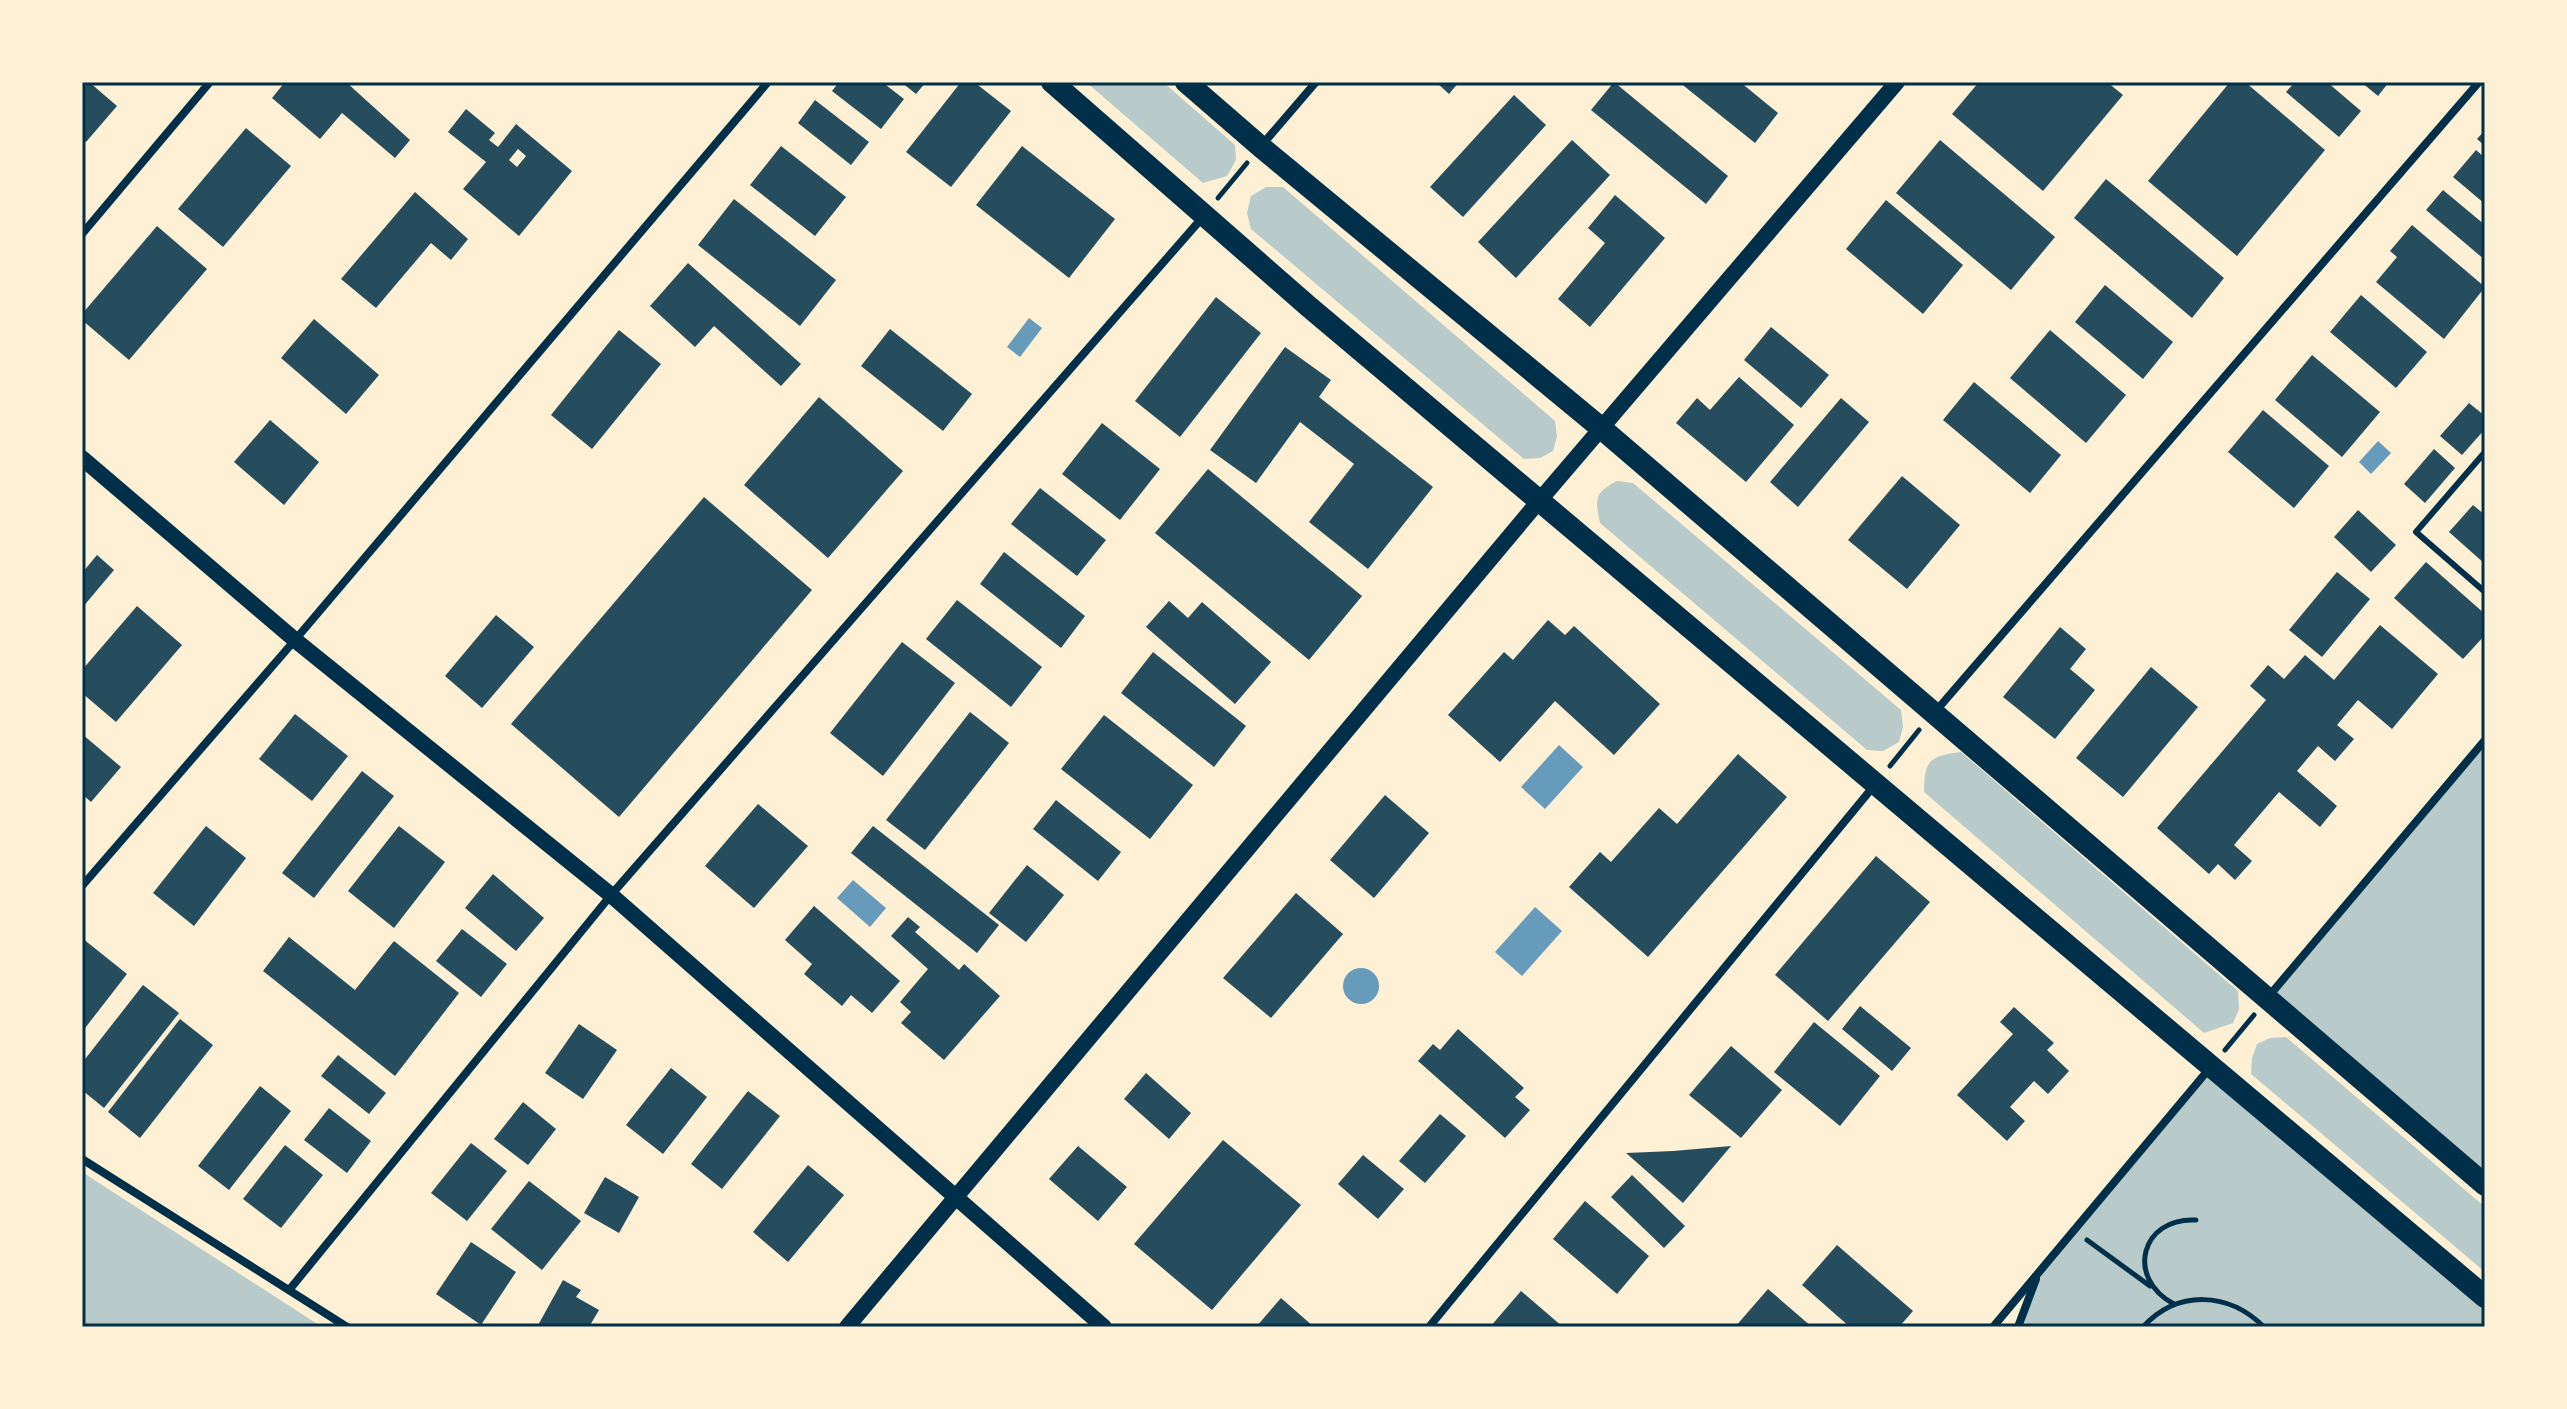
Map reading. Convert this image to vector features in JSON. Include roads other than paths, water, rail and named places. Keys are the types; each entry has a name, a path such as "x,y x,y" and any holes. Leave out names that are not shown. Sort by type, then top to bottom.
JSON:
{"highway":[{"path":"1052,82 1308,306 2485,1297"},
{"path":"1186,82 1601,428 2485,1185"}],"main road":[{"path":"847,1327 1539,501 1897,82"},
{"path":"82,458 295,640 611,895 1104,1327"}],"street":[{"path":"82,234 210,82"},
{"path":"82,886 768,82"},
{"path":"1261,147 1316,82"},
{"path":"1934,712 2479,82"},
{"path":"290,1289 611,895 1204,215"},
{"path":"2267,999 2485,740"},
{"path":"2470,758 2485,749"},
{"path":"1429,1327 1874,785"},
{"path":"1993,1327 2212,1066"},
{"path":"82,1159 347,1327"},
{"path":"2018,1327 2039,1271"}],"lane":[{"path":"2485,452 2416,532 2485,592"}],"water":[{"path":"1029,318 1042,328 1020,357 1007,347"},
{"path":"2378,441 2391,453 2371,474 2359,462"},
{"path":"1559,745 1583,767 1545,809 1521,787"},
{"path":"853,880 886,908 870,927 837,898"},
{"path":"1535,907 1562,931 1522,976 1495,952"},
{"path":"1361,968 1374,973 1379,986 1374,999 1361,1004 1348,999 1343,986 1348,973"}]}
